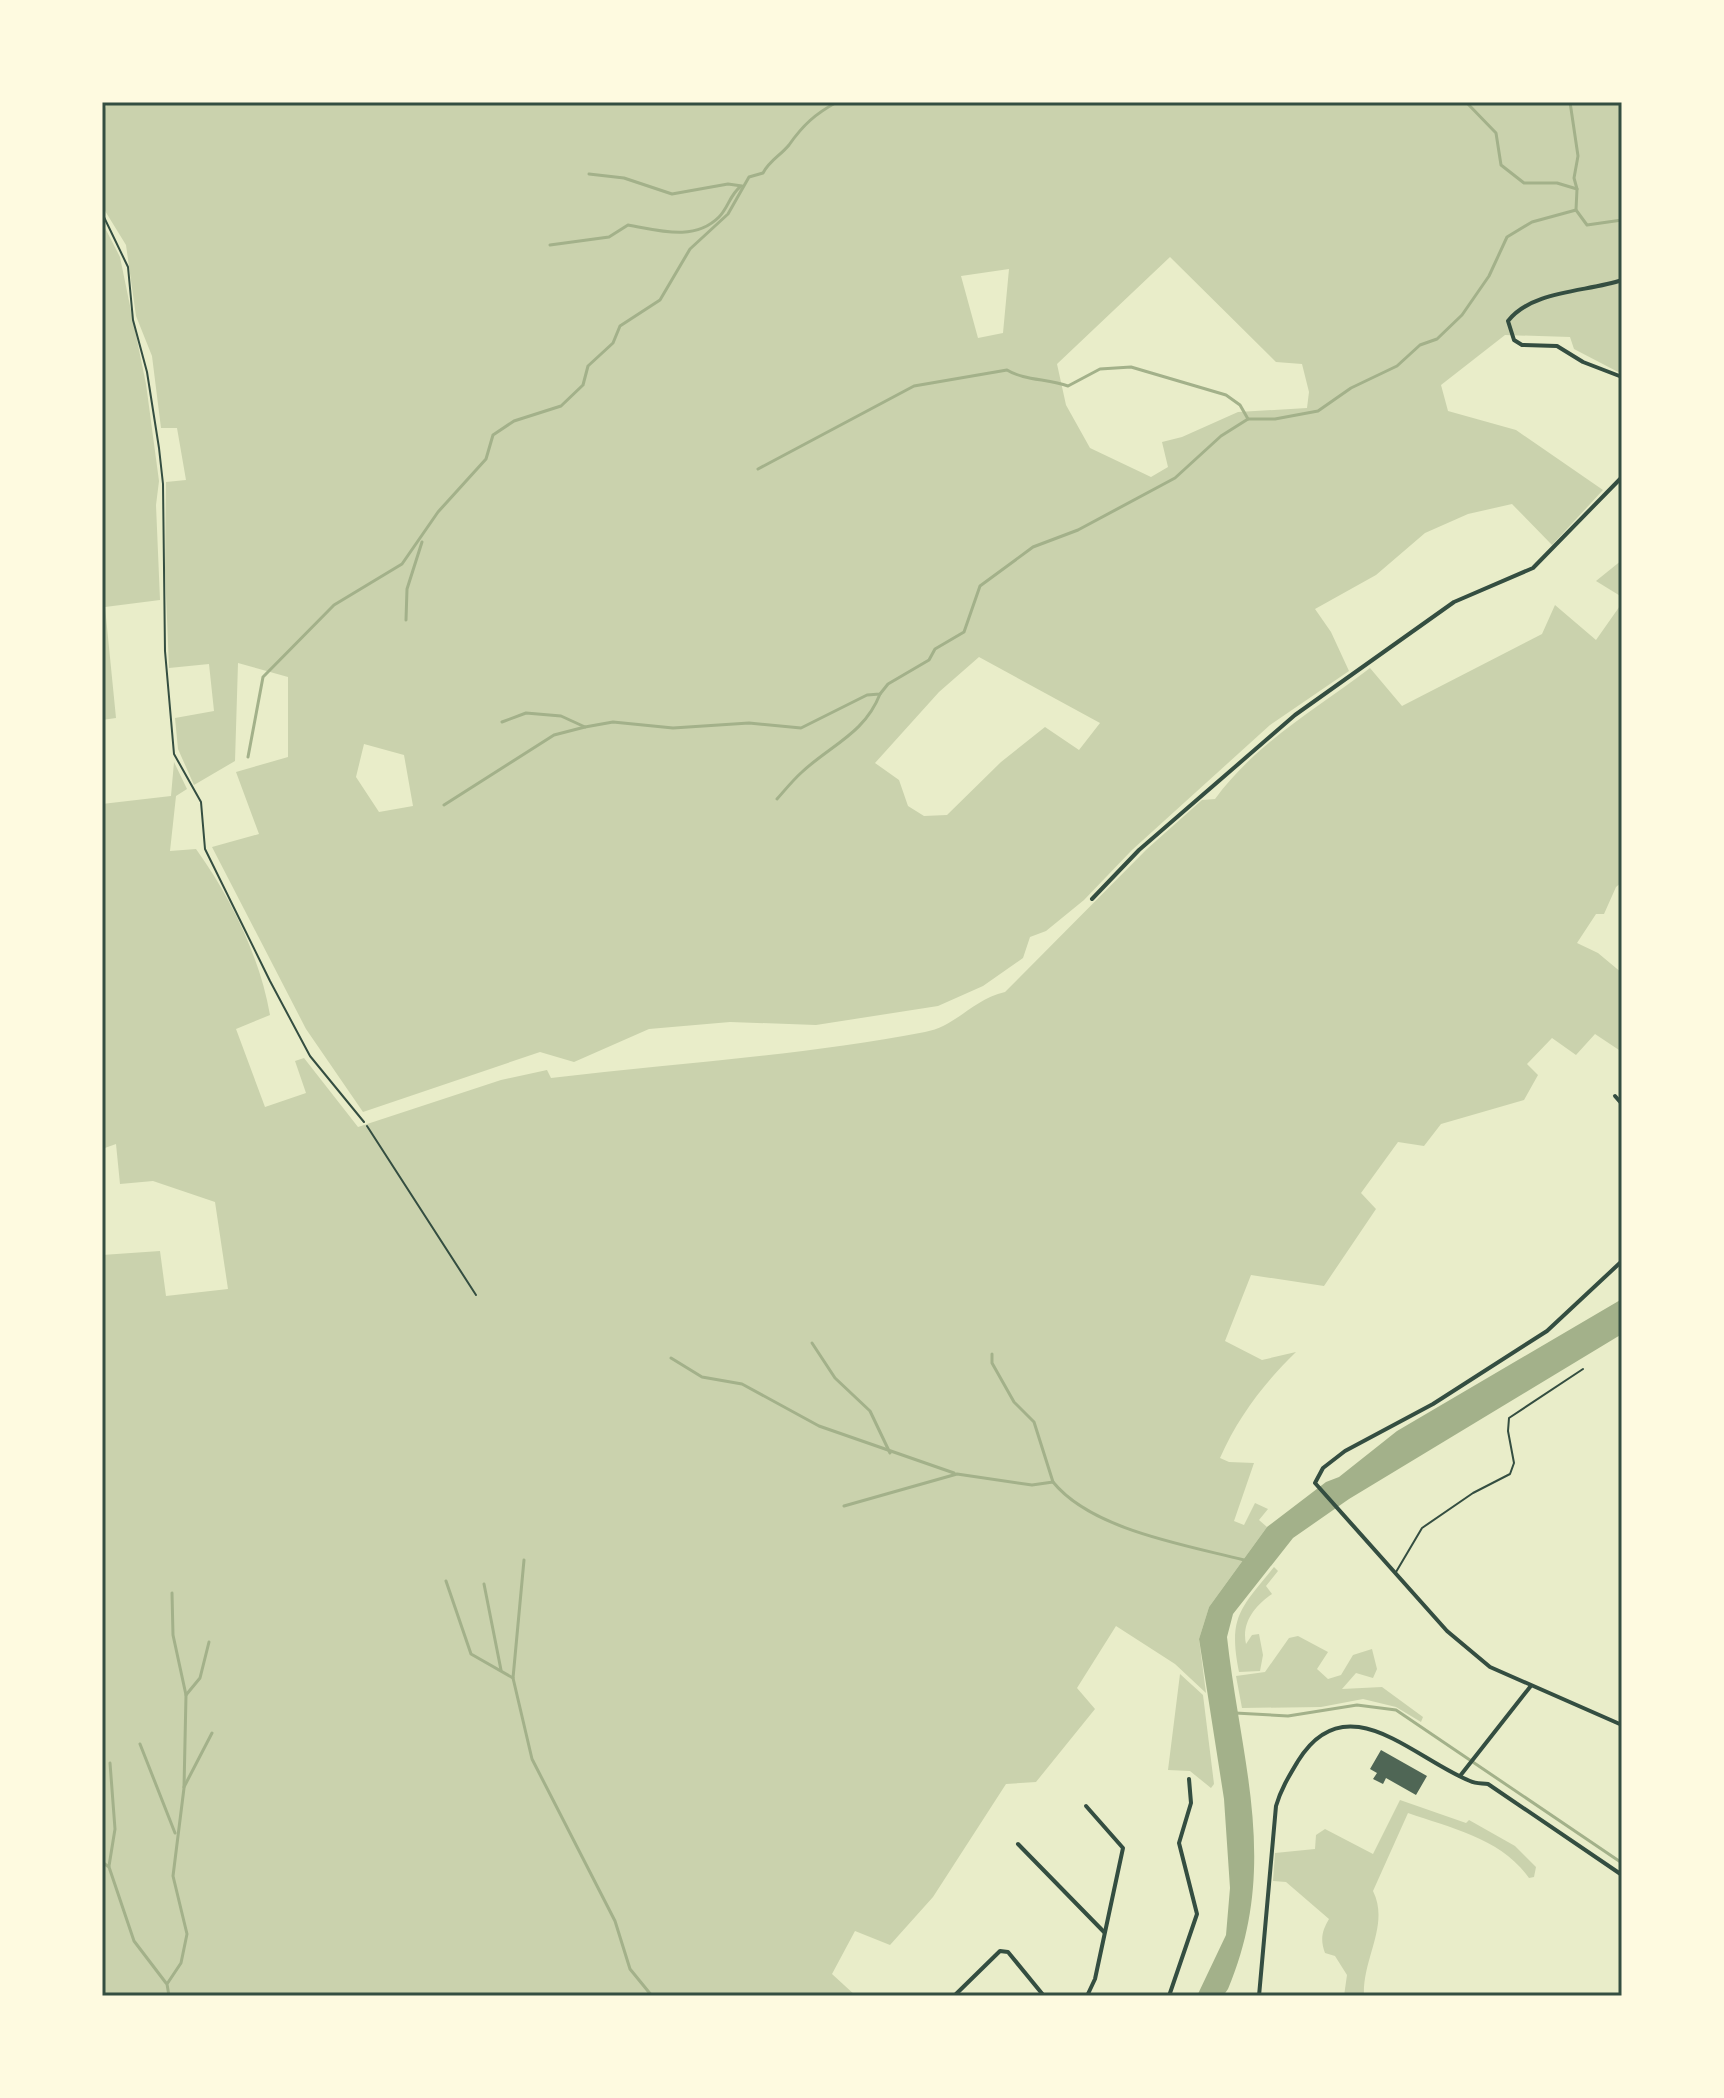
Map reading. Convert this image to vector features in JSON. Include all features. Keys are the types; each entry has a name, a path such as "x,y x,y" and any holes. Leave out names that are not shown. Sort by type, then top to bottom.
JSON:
{"street":[{"path":"1622,280 1563,292 1517,310 1508,321 1514,340 1522,345 1557,346 1583,362 1622,377"},
{"path":"1092,899 1139,850 1284,723 1454,602 1539,564 1622,477"},
{"path":"1615,1096 1622,1104"},
{"path":"1622,1261 1564,1318 1521,1350 1336,1457 1315,1483 1447,1631 1490,1667 1622,1725"},
{"path":"1460,1776 1530,1687"},
{"path":"1259,1996 1276,1806 1285,1781 1307,1746 1328,1729 1358,1727 1389,1735 1460,1776 1488,1784 1622,1875"},
{"path":"1169,1996 1197,1914 1179,1843 1191,1803 1189,1779"},
{"path":"1086,1806 1123,1848 1087,1996"},
{"path":"1018,1844 1104,1932"},
{"path":"954,1996 1000,1951 1008,1952 1044,1996"}],"lane":[{"path":"102,213 128,267 133,320 147,372 159,448 163,484 165,651 174,754 201,802 205,849 257,956 310,1056 364,1122"},
{"path":"1395,1573 1422,1528 1473,1493 1510,1474 1514,1463 1508,1431 1509,1418 1583,1369"}],"path":[{"path":"364,1122 476,1295"}],"shaded area":[{"path":"108,102 1622,102 1622,374 1574,349 1570,337 1505,335 1441,385 1448,411 1516,430 1603,490 1552,545 1512,504 1468,514 1425,533 1376,575 1315,609 1331,632 1349,671 1270,725 1132,850 1084,900 1046,931 1030,937 1023,958 983,986 938,1006 816,1025 730,1022 649,1029 574,1062 540,1052 363,1112 306,1029 212,847 259,834 236,772 288,757 288,677 238,663 235,761 194,785 178,749 175,718 214,711 209,664 169,668 165,569 166,482 186,480 177,428 161,428 152,356 136,316 126,245 102,206 102,116","holes":["1170,257 1276,362 1302,364 1309,392 1307,408 1238,412 1182,437 1162,442 1168,467 1151,477 1090,448 1066,405 1057,364","1009,269 1003,333 978,338 961,276","979,657 1100,723 1079,750 1045,727 1001,762 947,815 924,816 908,806 899,780 875,763 939,692","364,744 404,755 413,806 379,812 356,777"]},
{"path":"102,222 120,257 146,384 159,481 156,505 160,600 105,607 116,718 102,720"},
{"path":"1622,560 1622,597 1596,581"},
{"path":"1622,603 1622,882 1616,887 1604,914 1596,914 1577,943 1598,953 1622,973 1622,1052 1595,1034 1576,1055 1552,1038 1527,1064 1538,1075 1524,1100 1441,1124 1424,1146 1398,1142 1361,1193 1376,1209 1324,1286 1251,1275 1225,1341 1262,1360 1296,1352 1253,1401 1220,1458 1229,1462 1254,1463 1234,1521 1244,1525 1255,1503 1268,1509 1259,1520 1267,1527 1209,1607 1199,1639 1206,1693 1175,1664 1116,1626 1077,1688 1095,1709 1036,1782 1006,1784 933,1897 890,1945 855,1931 832,1974 856,1996 102,1996 102,1255 160,1251 166,1296 228,1289 215,1202 153,1181 120,1184 116,1144 102,1149 102,804 171,796 174,762 187,789 176,796 170,851 196,849 209,867 242,928 265,993 270,1015 236,1029 265,1107 306,1093 295,1061 304,1058 358,1127 501,1080 547,1070 551,1078 832,1047 936,1029 984,1000 1005,992 1147,849 1202,800 1215,799 1268,744 1370,668 1402,706 1542,634 1555,605 1596,640"},
{"path":"1622,1299 1622,1334 1349,1499 1293,1538 1233,1614 1227,1637 1252,1814 1252,1899 1243,1943 1228,1989 1223,1996 1197,1996 1226,1935 1230,1888 1224,1799 1199,1639 1209,1607 1267,1527 1326,1482 1339,1477 1397,1431"},
{"path":"1274,1567 1278,1571 1266,1586 1272,1594 1255,1609 1246,1628 1246,1644 1252,1635 1259,1634 1263,1655 1260,1671 1239,1672 1236,1626 1245,1604"},
{"path":"1298,1636 1328,1652 1317,1669 1328,1679 1341,1675 1353,1655 1372,1649 1377,1669 1373,1678 1356,1673 1342,1689 1382,1687 1423,1717 1421,1722 1396,1707 1363,1699 1321,1707 1242,1708 1236,1676 1265,1672 1289,1638"},
{"path":"1180,1674 1203,1695 1214,1784 1211,1788 1190,1771 1168,1770"},
{"path":"1400,1800 1466,1823 1469,1820 1515,1846 1536,1867 1534,1877 1529,1878 1518,1865 1490,1844 1408,1813 1373,1891 1377,1904 1377,1929 1364,1996 1344,1996 1347,1975 1335,1956 1325,1953 1323,1943 1323,1931 1329,1919 1286,1882 1273,1881 1275,1853 1315,1849 1316,1835 1325,1829 1373,1854"}],"building":[{"path":"1381,1750 1427,1776 1416,1795 1386,1778 1383,1784 1373,1779 1377,1773 1370,1769"}],"waterway":[{"path":"248,757 263,677 334,605 402,564 438,512 486,459 493,435 514,421 561,406 583,385 588,366 613,343 620,326 660,300 690,249 728,214 749,177 763,173 810,120 837,102"},
{"path":"1466,102 1496,133 1501,165 1524,183 1557,183 1577,189 1576,210 1587,225 1622,220"},
{"path":"1570,102 1578,156 1574,178 1577,189"},
{"path":"589,174 624,178 672,194 728,184 742,186"},
{"path":"550,245 609,237 628,225 675,232 698,230 719,217 740,187"},
{"path":"502,722 526,713 561,716 585,727 613,722 673,728 749,723 801,728 867,695 880,694 888,684 929,660 935,649 964,632 980,586 1033,547 1078,530 1175,478 1221,436 1248,419 1275,419 1318,411 1351,388 1397,366 1420,345 1437,339 1462,315 1489,276 1507,237 1532,222 1576,210"},
{"path":"758,469 914,386 1007,370 1020,376 1068,386 1100,369 1131,367 1226,395 1240,405 1248,419"},
{"path":"406,620 407,589 422,542"},
{"path":"777,799 802,772 866,719 880,694"},
{"path":"444,805 554,735 585,727"},
{"path":"812,1343 835,1378 870,1411 890,1453"},
{"path":"992,1354 992,1363 1014,1402 1034,1422 1053,1482"},
{"path":"671,1358 702,1377 742,1384 819,1426 954,1473"},
{"path":"844,1506 957,1474 1032,1485 1053,1482 1070,1499 1115,1524 1244,1560"},
{"path":"524,1560 513,1678 532,1759 615,1921 630,1969 652,1996"},
{"path":"446,1581 471,1654 513,1678"},
{"path":"484,1584 501,1670"},
{"path":"169,1996 167,1984 181,1963 187,1934 173,1876 184,1788 186,1695 173,1635 172,1593"},
{"path":"186,1695 200,1678 209,1642"},
{"path":"1235,1713 1288,1716 1357,1705 1396,1710 1622,1863"},
{"path":"184,1787 212,1733"},
{"path":"140,1744 175,1833"},
{"path":"109,1866 115,1829 110,1763"},
{"path":"102,1862 109,1867 134,1941 166,1983"}]}
